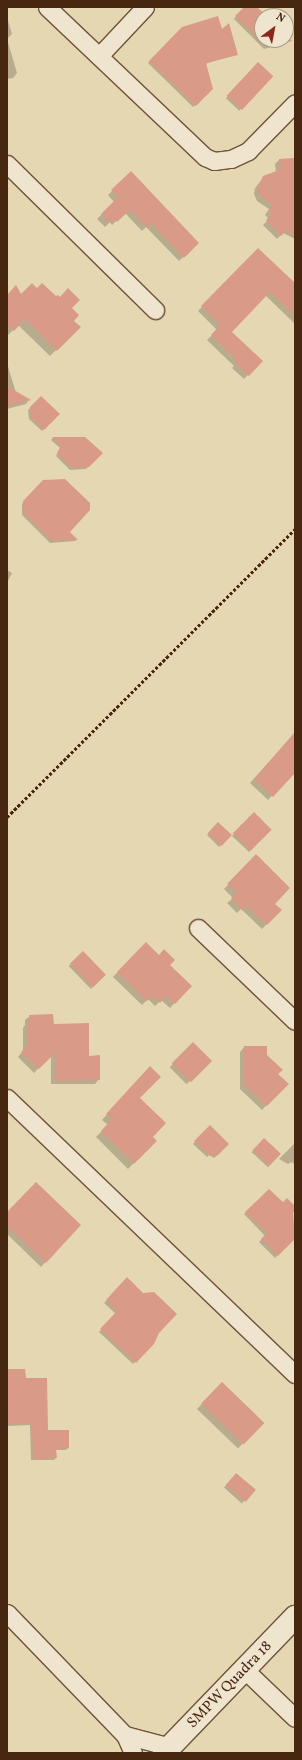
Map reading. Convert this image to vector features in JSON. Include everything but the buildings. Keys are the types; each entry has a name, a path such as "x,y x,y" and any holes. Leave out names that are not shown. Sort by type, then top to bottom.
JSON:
{"street":[{"path":"47,7 205,157 214,161 230,159 248,151 295,103"},
{"path":"99,56 145,7"},
{"path":"7,164 155,310"},
{"path":"198,928 295,1021"},
{"path":"7,1098 295,1374"},
{"path":"7,1613 125,1735 133,1753"},
{"name":"SMPW Quadra 18","path":"167,1750 295,1618"},
{"path":"245,1670 295,1718"},
{"path":"125,1735 167,1750"}],"path":[{"path":"7,817 295,529"}]}
